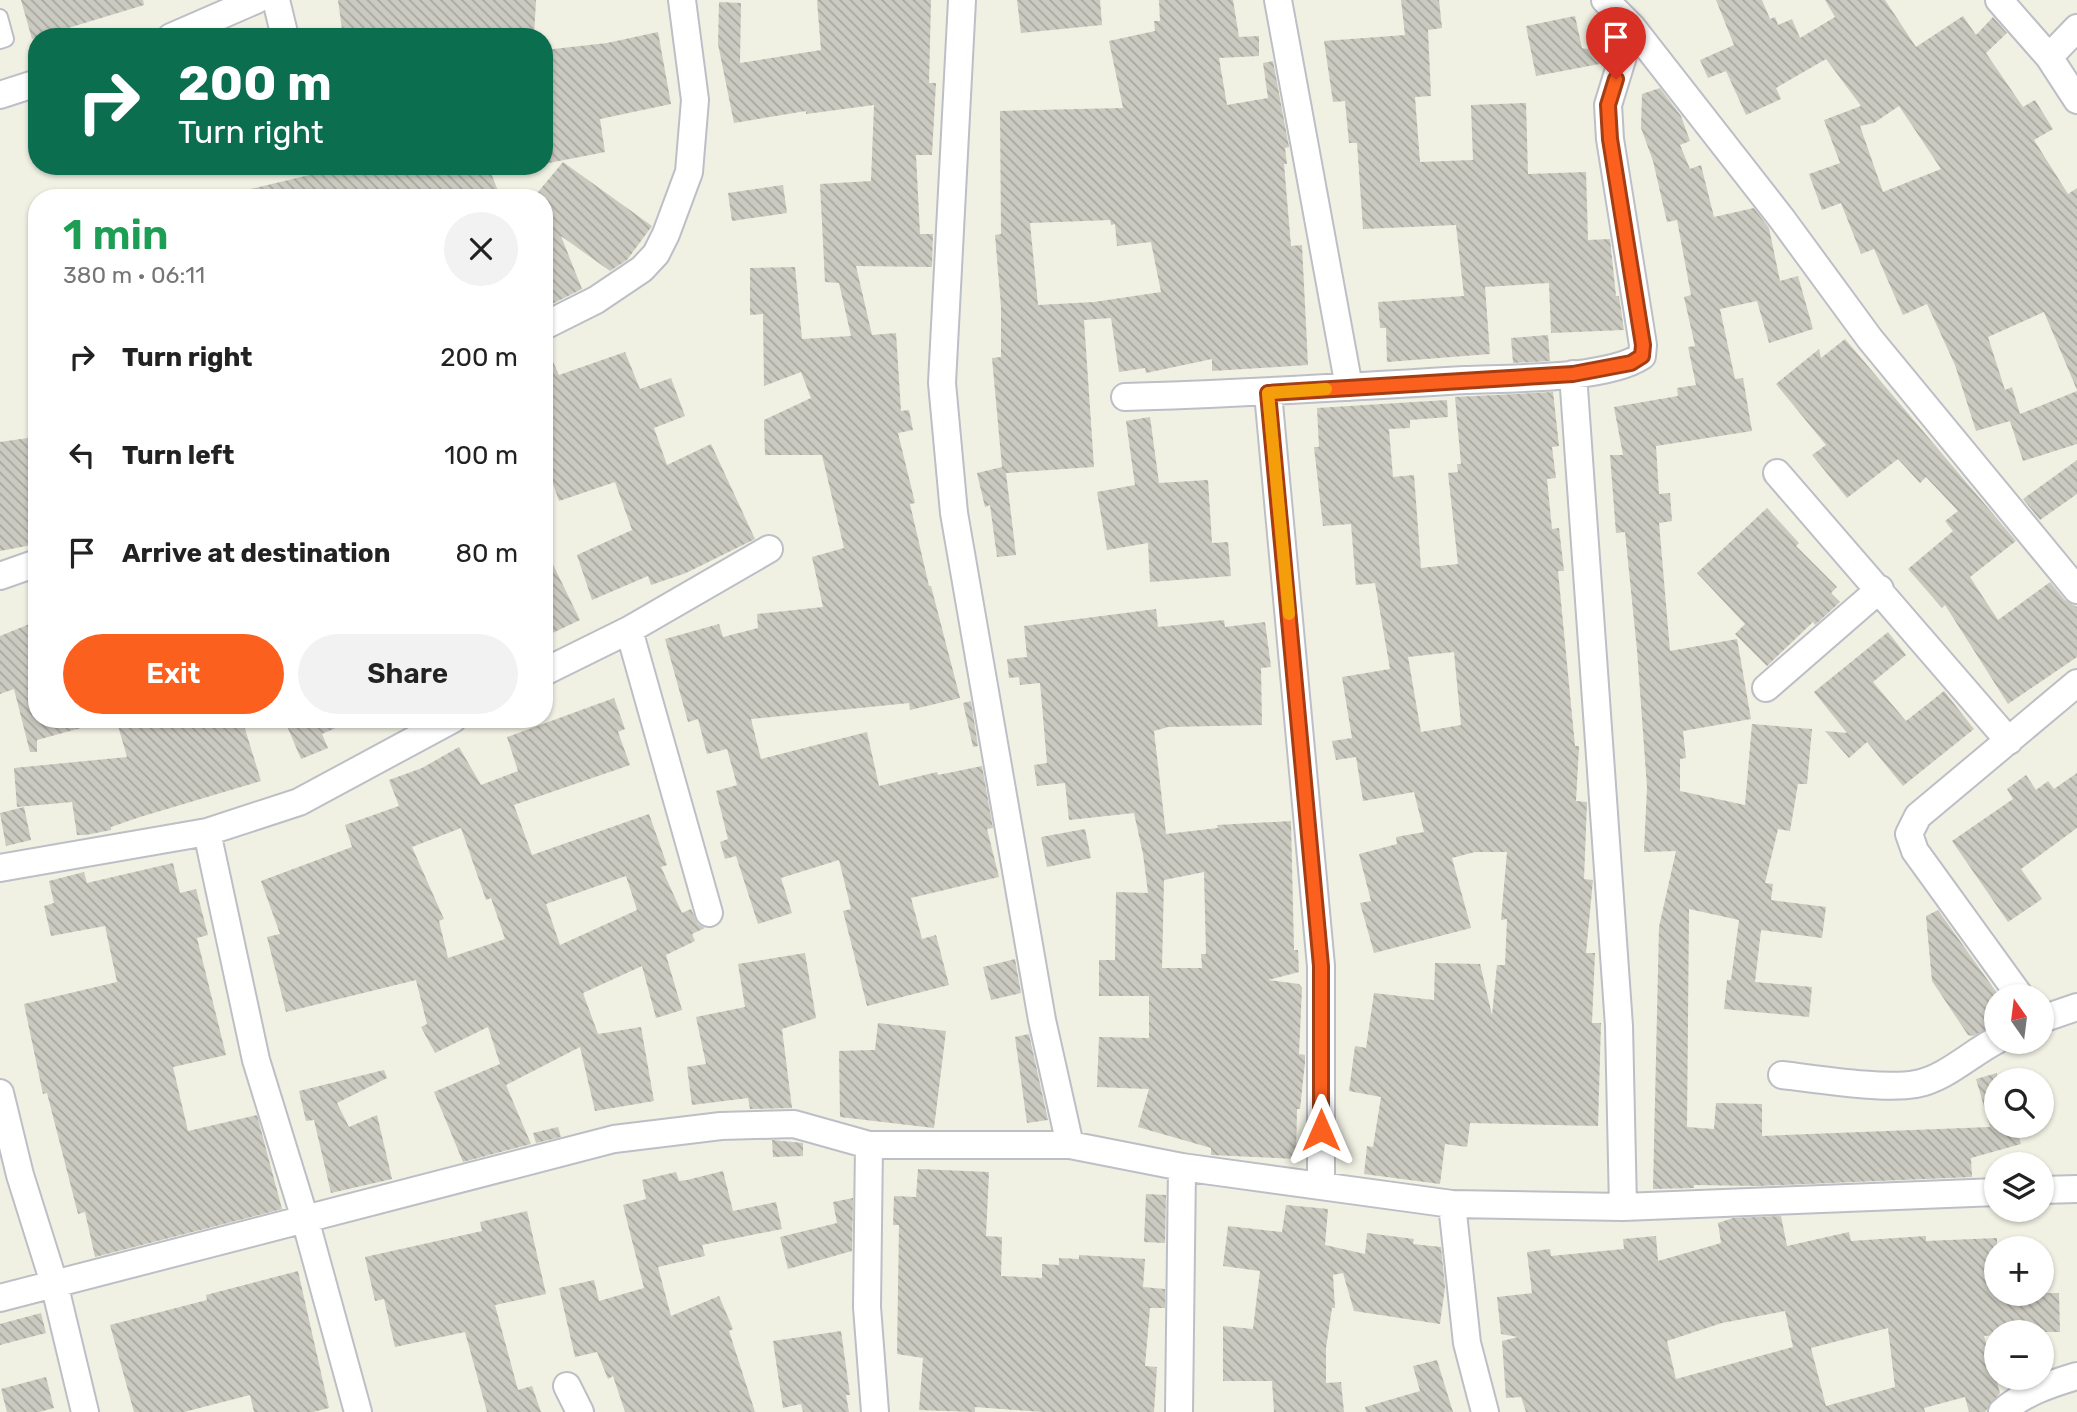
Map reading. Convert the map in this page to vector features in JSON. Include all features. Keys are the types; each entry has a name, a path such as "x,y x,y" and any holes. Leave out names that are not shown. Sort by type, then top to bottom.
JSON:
{"street":[{"path":"192,28 256,0"},
{"path":"276,0 283,28"},
{"path":"553,322 596,300 642,269 656,254 666,234 689,172 695,100 682,0"},
{"path":"962,0 942,383 953,500 1042,1020 1070,1145"},
{"path":"1278,0 1349,387"},
{"path":"1605,0 1632,27 1782,219 1870,339 2077,590"},
{"path":"1998,0 2049,57 2077,100"},
{"path":"1125,397 1268,393 1573,374 1631,363 1642,356 1643,345 1610,139 1608,105 1632,27"},
{"path":"2049,57 2077,28"},
{"path":"0,95 28,86"},
{"path":"1573,374 1619,1026 1623,1207"},
{"path":"1268,393 1321,966 1321,1184"},
{"path":"1777,473 2009,741"},
{"path":"553,668 629,630 769,549"},
{"path":"0,576 28,565"},
{"path":"1766,688 1880,589"},
{"path":"629,630 709,913"},
{"path":"2011,984 1915,851 1909,834 1918,816 2077,683"},
{"path":"0,868 207,832 299,802 436,728"},
{"path":"207,832 256,1060 305,1219 358,1412"},
{"path":"2054,1015 2077,1007"},
{"path":"1782,1075 1862,1083 1917,1084 1943,1073 1984,1049"},
{"path":"0,1093 20,1175 54,1283 85,1412"},
{"path":"0,1298 614,1139 721,1126 794,1124 869,1145 1070,1145 1182,1167 1452,1204 1623,1207 1984,1193"},
{"path":"869,1145 867,1307 875,1412"},
{"path":"1179,1412 1182,1167"},
{"path":"2054,1190 2077,1189"},
{"path":"1452,1204 1467,1343 1485,1412"},
{"path":"2001,1412 2011,1403 2048,1385 2077,1376"},
{"path":"567,1386 580,1412"}],"lane":[{"path":"0,17 6,39 0,41"}],"building":[{"path":"21,0 143,0 144,5 68,28 29,28"},
{"path":"338,0 536,0 534,28 342,28"},
{"path":"817,0 931,0 929,83 936,83 932,155 916,155 920,234 933,234 932,267 856,266 872,335 896,333 901,411 909,410 913,430 898,433 915,503 910,504 960,698 910,710 909,703 751,719 761,759 867,732 879,786 937,772 938,775 982,766 993,828 987,829 999,877 911,898 922,939 936,935 949,985 867,1006 843,911 851,909 839,860 781,878 792,913 758,924 736,856 725,859 720,842 728,839 716,791 737,785 727,749 707,754 698,719 688,722 665,639 719,624 723,637 758,628 757,614 823,607 812,557 844,548 822,455 765,455 764,420 811,398 801,372 764,386 763,314 750,315 750,268 795,267 802,339 851,336 839,283 825,282 820,184 871,181 874,105 806,114 806,111 734,123 718,44 719,2 741,3 740,63 821,50"},
{"path":"1017,0 1100,0 1102,25 1021,33"},
{"path":"1159,0 1233,0 1239,37 1259,36 1259,56 1219,58 1227,105 1268,98 1263,63 1273,61 1289,147 1285,148 1287,164 1284,164 1291,246 1302,245 1308,365 1212,371 1212,359 1146,373 1145,368 1119,372 1111,318 1084,320 1094,467 1006,473 1016,555 997,557 990,505 985,507 977,473 1002,467 992,358 1001,357 1001,307 995,235 1001,234 1000,111 1123,108 1109,41 1155,31 1154,21 1160,21","holes":["1110,220 1111,225 1115,224 1117,246 1151,242 1161,292 1094,302 1038,305 1030,223"]},
{"path":"1401,0 1439,0 1442,28 1428,30 1431,96 1415,97 1420,162 1473,160 1471,105 1526,103 1528,174 1586,172 1588,240 1610,239 1616,296 1619,296 1624,330 1551,333 1549,283 1485,287 1490,354 1387,362 1386,328 1380,328 1378,302 1464,296 1456,225 1363,229 1357,143 1349,143 1345,101 1333,102 1324,41 1405,35"},
{"path":"1716,0 1762,0 1770,19 1775,17 1778,25 1792,19 1800,38 1835,17 1825,0 1885,0 1916,47 1963,16 1976,35 1993,17 2007,33 1986,53 2023,107 2035,100 2053,129 2034,140 2068,194 2077,188 2077,390 2044,312 1988,337 2005,390 2012,387 2020,414 2077,391 2077,444 2023,461 2010,421 1976,431 1955,365 1927,304 1903,315 1874,249 1861,254 1841,203 1822,210 1809,174 1840,163 1824,120 1861,106 1826,59 1776,88 1781,99 1746,115 1726,71 1708,78 1700,60 1734,45","holes":["1899,106 1941,169 1883,192 1860,126 1874,123"]},
{"path":"1575,16 1582,48 1608,53 1605,63 1536,76 1526,26"},
{"path":"658,32 671,104 600,119 605,152 553,162 553,49 607,43"},
{"path":"1660,88 1681,116 1690,141 1680,145 1690,169 1701,165 1714,217 1754,208 1769,228 1780,281 1798,276 1813,329 1769,343 1757,301 1720,309 1735,379 1743,378 1752,431 1656,446 1659,494 1670,493 1672,521 1659,523 1670,651 1737,639 1751,719 1683,731 1686,758 1680,759 1680,791 1745,805 1752,724 1812,729 1807,784 1798,784 1790,831 1778,829 1765,883 1773,884 1771,900 1826,907 1822,938 1761,930 1755,982 1812,987 1809,1017 1724,1009 1739,920 1689,909 1687,1127 1714,1129 1716,1103 1762,1104 1762,1136 1984,1127 1984,1138 2019,1138 2021,1144 1984,1152 1984,1154 1971,1158 1972,1177 1759,1186 1694,1185 1694,1188 1653,1189 1659,927 1676,851 1644,852 1647,787 1637,650 1625,532 1616,533 1610,455 1623,455 1614,407 1678,396 1677,388 1696,385 1688,347 1695,346 1684,297 1691,295 1677,220 1667,222 1653,161 1641,128 1642,94"},
{"path":"563,162 652,226 627,260 610,271 561,236 582,289 553,304 553,189 540,189"},
{"path":"310,175 492,175 497,189 251,189"},
{"path":"783,185 787,213 732,221 728,193"},
{"path":"1548,335 1550,361 1513,363 1511,338"},
{"path":"1845,339 2016,541 1970,577 1998,620 2050,582 2065,600 2077,607 2077,657 2008,704 1945,605 1942,608 1908,569 1953,531 1945,521 1958,511 1926,477 1920,483 1898,459 1847,498 1812,455 1826,445 1776,384 1819,349 1821,358"},
{"path":"625,352 640,389 671,378 685,416 654,428 667,465 711,444 755,539 686,573 651,585 648,576 592,600 577,555 632,530 615,482 559,501 553,484 553,362 559,375"},
{"path":"1553,392 1559,446 1552,447 1556,478 1547,479 1552,529 1559,528 1564,571 1558,571 1575,746 1579,746 1576,801 1587,802 1584,879 1593,880 1586,953 1595,953 1592,1023 1601,1023 1598,1126 1470,1123 1467,1147 1445,1144 1440,1184 1364,1174 1367,1146 1373,1147 1381,1097 1349,1091 1355,1046 1366,1048 1374,993 1434,1000 1435,963 1480,964 1492,1015 1497,965 1505,965 1507,919 1501,920 1507,852 1475,852 1452,858 1471,928 1374,953 1360,903 1371,901 1359,854 1397,844 1396,837 1424,832 1414,792 1363,801 1356,757 1336,760 1332,741 1352,738 1342,677 1390,669 1375,583 1356,585 1351,524 1323,526 1314,447 1319,447 1317,408 1447,400 1448,417 1410,420 1410,428 1389,429 1393,477 1414,475 1421,568 1458,564 1448,473 1458,472 1457,464 1461,464 1455,397","holes":["1454,652 1461,725 1421,732 1408,657"]},
{"path":"1150,417 1159,483 1208,480 1212,543 1228,542 1231,576 1150,582 1148,543 1107,550 1097,492 1135,485 1126,421"},
{"path":"28,438 28,546 0,551 0,442"},
{"path":"2077,460 2077,494 2040,520 2023,499"},
{"path":"1767,508 1799,543 1796,546 1837,587 1831,593 1840,602 1815,625 1813,622 1767,666 1735,634 1745,624 1697,573"},
{"path":"553,564 580,620 553,633"},
{"path":"1156,609 1158,627 1224,620 1225,627 1265,622 1271,667 1261,668 1262,725 1168,727 1154,731 1166,834 1218,828 1217,825 1291,821 1294,950 1298,950 1299,972 1268,980 1299,984 1302,988 1299,1054 1305,1055 1305,1062 1300,1109 1297,1109 1296,1159 1211,1155 1211,1148 1138,1127 1149,1089 1097,1087 1099,1037 1149,1038 1149,996 1099,996 1099,960 1115,960 1116,892 1148,893 1143,854 1134,813 1069,820 1065,783 1037,786 1034,765 1047,763 1040,683 1020,685 1019,677 1009,678 1007,659 1027,657 1024,626","holes":["1204,872 1206,954 1201,954 1202,968 1162,968 1164,880"]},
{"path":"28,625 28,728 81,728 37,740 37,752 30,752 14,689 0,694 0,636"},
{"path":"1888,632 1906,655 1873,682 1906,721 1944,691 1974,729 1903,786 1867,742 1849,758 1825,731 1847,733 1814,692"},
{"path":"614,698 625,729 618,732 630,765 514,805 532,855 649,814 667,865 661,867 682,913 691,909 698,924 705,928 692,934 695,941 666,955 682,1010 656,1018 642,966 583,993 598,1034 641,1027 654,1101 595,1111 580,1047 506,1085 531,1144 463,1162 434,1092 500,1064 488,1027 435,1053 421,1027 427,1024 416,980 286,1012 267,937 280,934 261,881 352,847 345,825 399,806 389,780 422,768 459,747 481,785 518,771 507,737 532,728 553,728 553,720","holes":["461,828 486,900 491,898 505,939 448,958 439,921 444,919 412,847","626,876 637,910 560,945 546,904"]},
{"path":"971,701 978,746 973,747 963,703"},
{"path":"119,728 245,728 261,781 140,817 111,827 111,830 86,835 77,835 72,802 17,807 14,768 127,757"},
{"path":"288,728 336,728 322,734 328,748 301,759"},
{"path":"2077,773 2077,828 2021,869 2042,899 2008,922 1952,841 2013,799 2007,789 2026,775 2036,790 2048,781 2054,789"},
{"path":"24,807 31,840 6,846 0,813"},
{"path":"1085,829 1091,858 1047,867 1041,837"},
{"path":"173,863 180,893 196,889 208,935 197,938 226,1055 173,1067 188,1131 257,1115 282,1209 95,1257 85,1212 78,1214 47,1093 43,1094 24,1004 117,982 105,926 51,936 44,906 54,903 49,881 84,872 87,883"},
{"path":"1938,910 1991,984 1984,984 1984,1030 1973,1036 1968,1035 1932,981 1926,916"},
{"path":"805,953 816,1018 782,1029 792,1108 750,1109 748,1098 692,1105 687,1067 706,1064 696,1017 745,1007 738,964"},
{"path":"1015,959 1021,993 991,1000 983,967"},
{"path":"878,1023 946,1031 934,1128 840,1117 839,1051 875,1050"},
{"path":"1029,1034 1048,1120 1027,1123 1015,1037"},
{"path":"384,1070 387,1078 337,1103 349,1127 377,1115 392,1179 331,1193 314,1120 306,1121 299,1091"},
{"path":"1984,1077 1984,1106 1976,1079"},
{"path":"558,1127 561,1137 536,1143 533,1133"},
{"path":"772,1140 803,1143 803,1156 773,1157"},
{"path":"918,1169 989,1172 986,1236 1002,1237 1001,1276 1042,1278 1042,1264 1059,1265 1059,1258 1079,1259 1079,1255 1145,1259 1143,1287 1165,1289 1165,1308 1150,1308 1145,1366 1157,1367 1154,1412 1042,1412 975,1407 975,1412 919,1410 923,1358 897,1354 899,1225 893,1225 894,1196 916,1197"},
{"path":"723,1171 733,1211 776,1202 782,1229 702,1245 705,1256 658,1267 671,1316 719,1296 733,1329 729,1331 755,1412 625,1412 613,1376 608,1379 597,1352 575,1357 559,1288 594,1280 599,1301 644,1288 623,1205 646,1199 642,1180 676,1172 679,1181"},
{"path":"1146,1194 1166,1195 1165,1243 1144,1242"},
{"path":"853,1198 852,1251 788,1269 780,1237 837,1223 833,1202"},
{"path":"1286,1205 1328,1209 1325,1245 1365,1254 1367,1233 1414,1239 1413,1244 1441,1247 1445,1287 1440,1324 1354,1311 1343,1273 1333,1275 1335,1308 1332,1308 1326,1348 1326,1383 1341,1382 1344,1412 1274,1412 1272,1381 1223,1381 1223,1326 1253,1329 1260,1271 1223,1266 1228,1226 1282,1232"},
{"path":"527,1211 546,1294 495,1305 518,1390 532,1386 541,1412 487,1412 465,1332 395,1347 384,1299 375,1301 365,1257 482,1231 480,1222"},
{"path":"1781,1216 1787,1246 1849,1232 1851,1241 1926,1236 1926,1241 1984,1239 1984,1306 2054,1306 2054,1293 2059,1293 2060,1332 2054,1332 2054,1320 1984,1320 1984,1390 1999,1390 2000,1393 1985,1412 1969,1412 1965,1397 1924,1408 1925,1412 1526,1412 1521,1397 1506,1398 1502,1341 1518,1337 1501,1334 1497,1297 1532,1293 1527,1252 1550,1249 1551,1256 1624,1249 1623,1239 1656,1236 1658,1261 1721,1243 1718,1223 1733,1218","holes":["1785,1311 1793,1347 1676,1379 1667,1341 1722,1323","1888,1328 1895,1387 1826,1406 1811,1348"]},
{"path":"298,1271 329,1408 313,1412 254,1412 250,1395 184,1412 134,1412 110,1325 207,1300 206,1295"},
{"path":"41,1313 46,1333 0,1345 0,1324"},
{"path":"841,1331 850,1395 846,1395 849,1412 803,1412 801,1404 783,1408 773,1341"},
{"path":"1437,1360 1453,1412 1366,1412 1365,1407 1420,1391 1413,1366"},
{"path":"46,1377 54,1408 39,1412 7,1412 1,1389"}],"slow traffic":[{"path":"1289,614 1268,393 1326,389"}],"route":[{"path":"1321,1130 1321,966 1268,393 1573,374 1631,363 1642,356 1643,345 1610,139 1608,105 1616,79"}]}
